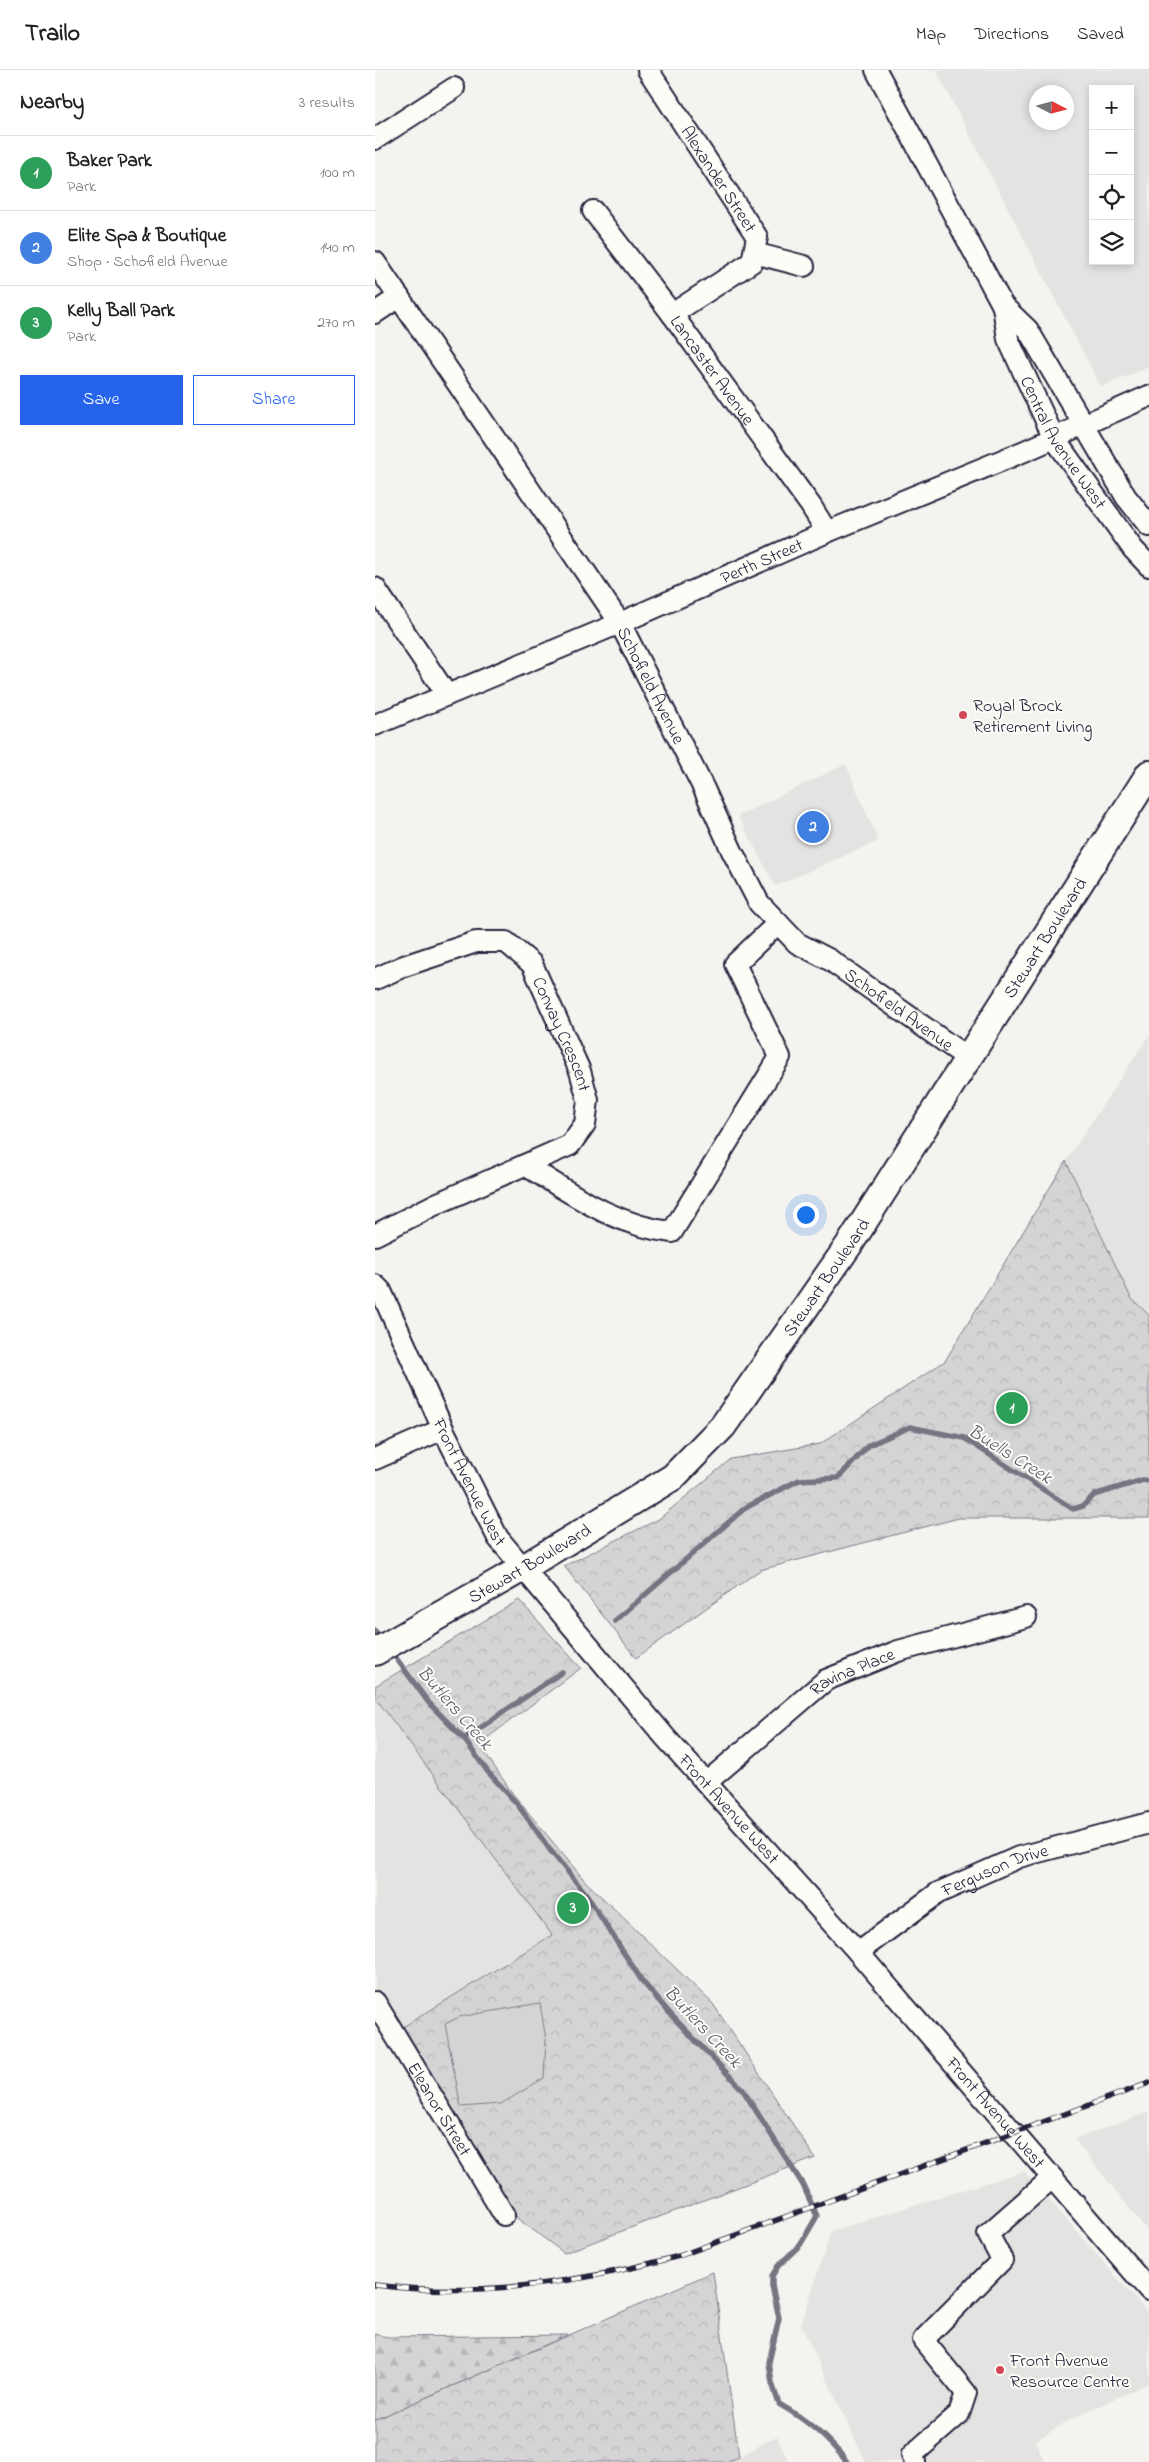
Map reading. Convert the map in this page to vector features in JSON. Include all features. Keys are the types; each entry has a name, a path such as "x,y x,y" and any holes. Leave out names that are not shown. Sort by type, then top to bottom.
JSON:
{"main road":[{"name":"Stewart Boulevard","path":"375,1652 523,1568 673,1477 723,1426 851,1242 1149,774"}],"street":[{"name":"Alexander Street","path":"648,70 757,237 752,262 672,314"},
{"name":"Central Avenue West","path":"876,70 1003,306 1028,330 1126,498 1149,526"},
{"path":"375,139 454,88"},
{"name":"Lancaster Avenue","path":"593,210 672,314 811,506 827,532"},
{"path":"754,252 804,266"},
{"name":"Schofield Avenue","path":"375,262 620,623 704,789 731,851 759,903 797,943 830,960 969,1059"},
{"path":"375,313 399,297"},
{"name":"Central Avenue West","path":"1003,306 1008,339 1054,438 1133,549 1149,566"},
{"name":"Perth Street","path":"375,725 620,623 827,532 1054,438 1149,396"},
{"path":"375,588 381,609 447,695"},
{"path":"525,1165 603,1212 647,1229 673,1232 780,1057 735,964 778,923"},
{"name":"Convay Crescent","path":"375,979 404,966 476,942 506,942 532,964 579,1072 588,1100 585,1124 570,1145 375,1234"},
{"name":"Front Avenue West","path":"375,1285 381,1291 443,1429 498,1538 665,1737 858,1952 1149,2290"},
{"path":"375,1459 443,1429"},
{"name":"Ravina Place","path":"707,1782 826,1680 898,1651 1026,1617"},
{"name":"Ferguson Drive","path":"858,1952 938,1893 1010,1861 1149,1823"},
{"name":"Eleanor Street","path":"376,2005 504,2215"},
{"path":"915,2462 912,2455 959,2414 966,2393 923,2340 1002,2260 988,2234 1052,2178"}],"shaded area":[{"path":"936,70 1149,70 1149,367 1101,387"},
{"path":"846,764 878,841 775,886 738,816"},
{"path":"1149,1035 1149,1315 1131,1298 1066,1161"},
{"path":"375,1697 552,1935 403,2027 382,1990 375,1993"},
{"path":"1149,2112 1149,2233 1074,2139"},
{"path":"1024,2171 1149,2314 1149,2383 1075,2417 1035,2441 1045,2462 866,2462 801,2325 831,2231"},
{"path":"777,2436 789,2462 728,2462 739,2457"}],"green space":[{"path":"1066,1161 1131,1298 1149,1315 1149,1518 959,1518 760,1570 636,1658 564,1566 659,1519 731,1459 820,1444 945,1361"},
{"path":"519,1600 581,1668 479,1744 513,1794 585,1881 713,2004 815,2158 564,2253 518,2219 403,2027 552,1935 375,1697 375,1686"},
{"path":"540,2003 546,2040 544,2078 501,2104 461,2107 445,2024 459,2017"},
{"path":"713,2272 739,2457 728,2462 375,2462 375,2420"},
{"path":"375,2334 387,2337 568,2335 375,2420"}],"waterway":[{"name":"Buells Creek","path":"615,1621 745,1508 799,1480 838,1478 869,1445 910,1427 964,1438 1073,1509 1083,1506 1094,1495 1143,1480 1149,1481"},
{"name":"Butlers Creek","path":"375,1631 382,1640"},
{"name":"Butlers Creek","path":"391,1651 428,1702 464,1739 488,1772 518,1805 550,1850 586,1894 642,1981 673,2017 743,2090 803,2185 817,2216 800,2245 778,2266 772,2276 772,2286 779,2318 769,2362 772,2383 779,2404 816,2430 847,2462"},
{"name":"Buells Creek","path":"464,1739 562,1672"}],"railway":[{"path":"375,2285 414,2289 490,2289 529,2286 642,2266 679,2256 1149,2083"}],"place":[{"name":"Royal Brock Retirement Living","path":"963,715"},
{"name":"Elite Spa & Boutique","path":"813,827"},
{"name":"Baker Park","path":"1012,1408"},
{"name":"Kelly Ball Park","path":"573,1908"},
{"name":"Front Avenue Resource Centre","path":"1000,2370"}]}
